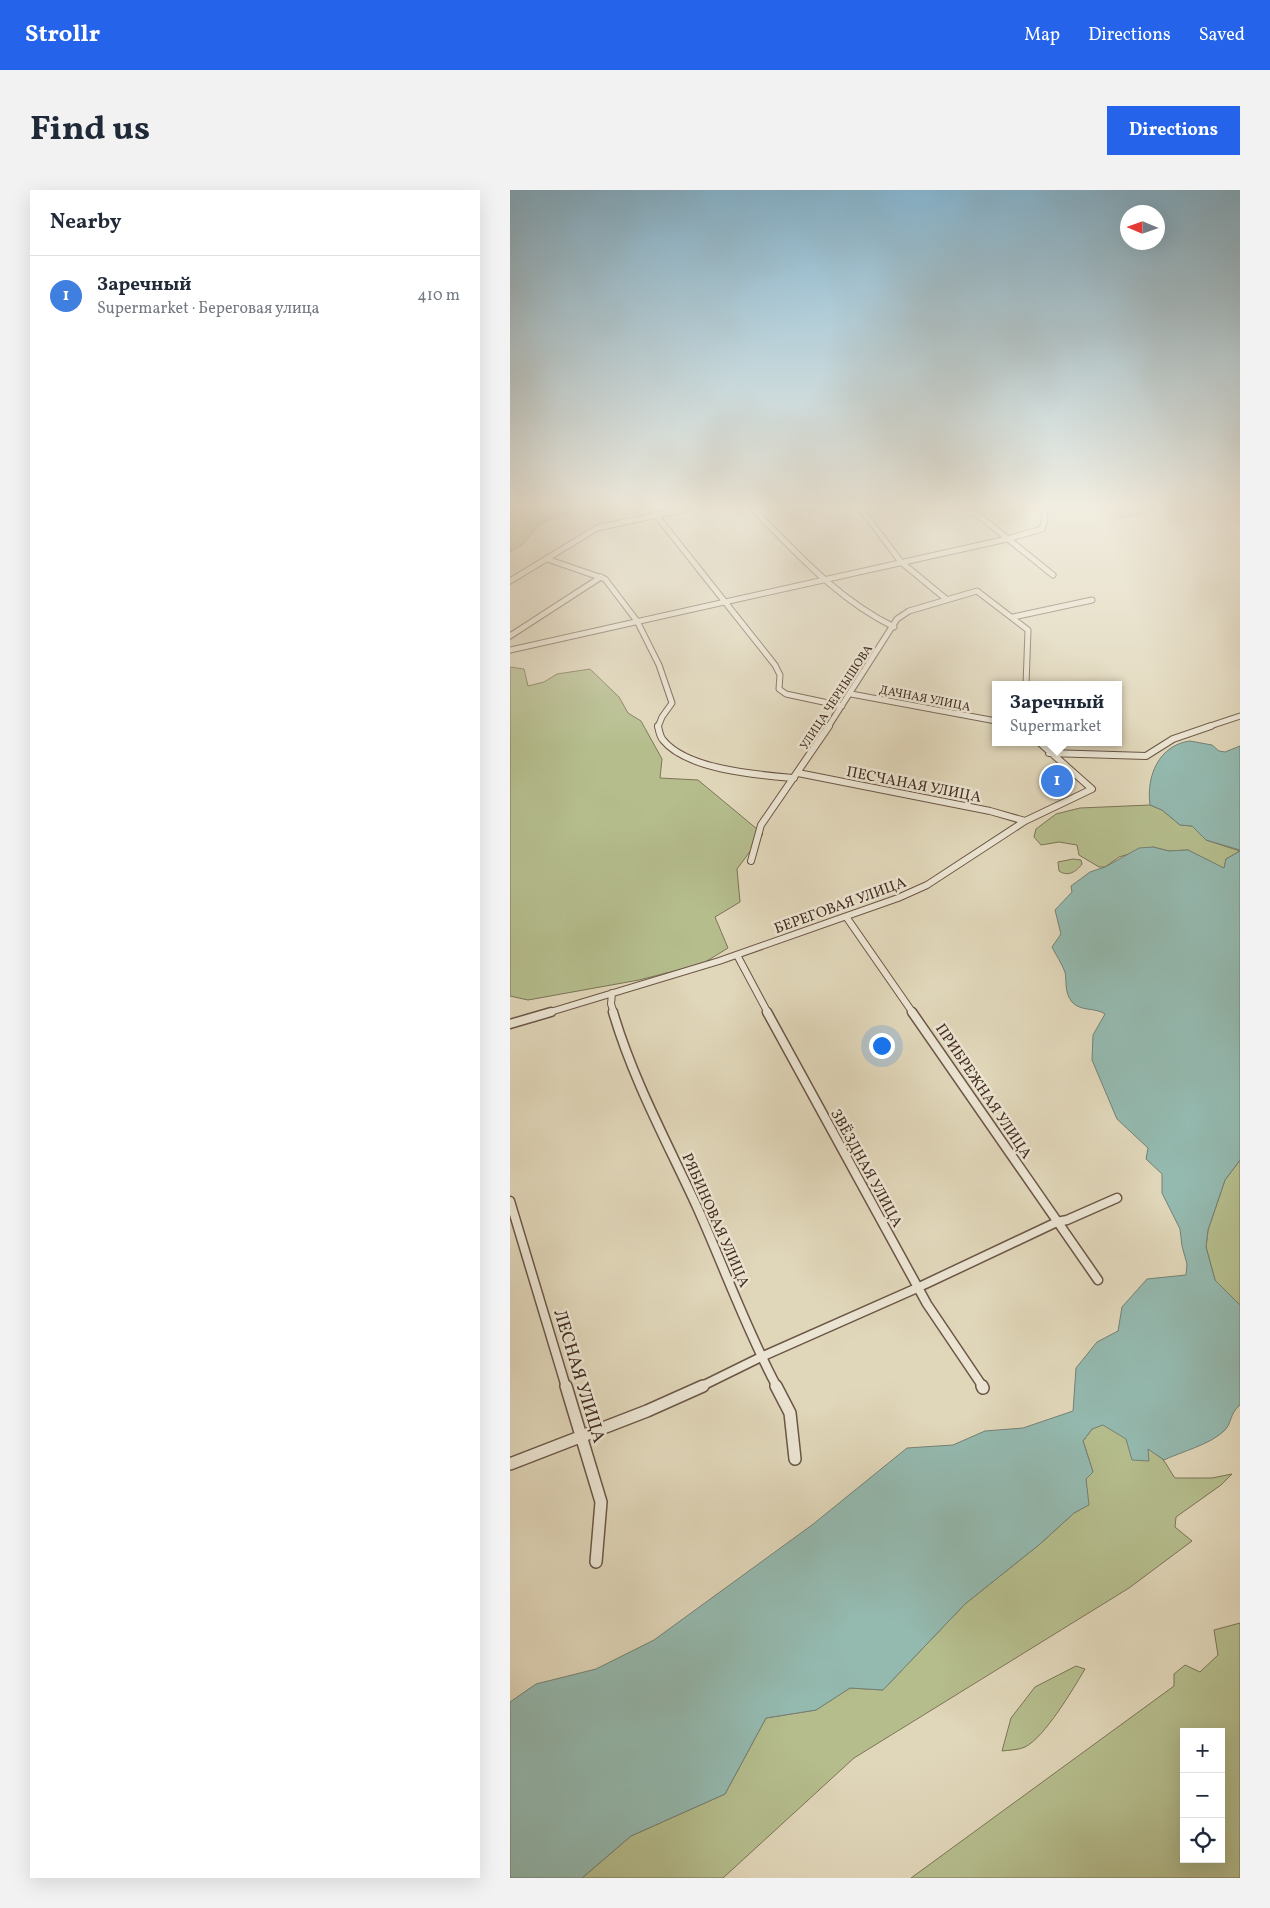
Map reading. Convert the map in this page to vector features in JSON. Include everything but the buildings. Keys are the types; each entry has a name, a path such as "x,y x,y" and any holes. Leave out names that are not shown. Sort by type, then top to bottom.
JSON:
{"street":[{"path":"510,636 584,588"},
{"path":"612,588 637,621"},
{"path":"715,588 775,664 780,675 779,690 786,694 842,706"},
{"path":"510,650 789,588"},
{"path":"832,588 846,600 876,620 894,627"},
{"path":"932,588 946,599"},
{"name":"УЛИЦА ЧЕРНЫШОВА","path":"750,861 761,825 851,694 902,614 977,591 1013,617"},
{"path":"1013,617 1092,600"},
{"path":"1013,617 1029,632 1026,681"},
{"name":"ПЕСЧАНАЯ УЛИЦА","path":"637,621 659,665 672,703 658,726 659,735 668,746 694,760 756,774 796,776 990,812 1025,821"},
{"name":"ДАЧНАЯ УЛИЦА","path":"851,694 992,720"},
{"path":"1049,753 1146,756 1180,736 1240,716"},
{"name":"БЕРЕГОВАЯ УЛИЦА","path":"510,1024 737,955 847,918 922,888 1025,821 1092,789 1043,746"},
{"name":"ПРИБРЕЖНАЯ УЛИЦА","path":"847,918 944,1054 1056,1222 1098,1280"},
{"name":"ЗВЁЗДНАЯ УЛИЦА","path":"737,955 817,1107 918,1288 947,1339 983,1388"},
{"name":"РЯБИНОВАЯ УЛИЦА","path":"612,993 611,1004 624,1049 663,1138 697,1207 761,1357 790,1412 795,1459"},
{"path":"510,1464 647,1411 761,1357 918,1288 1056,1222 1067,1220 1117,1198"},
{"name":"ЛЕСНАЯ УЛИЦА","path":"510,1201 601,1502 596,1562"}],"green space":[{"path":"510,667 524,669 528,686 544,682 557,674 590,669 619,697 628,713 641,721 662,759 660,778 698,780 763,834 737,869 740,902 715,917 728,948 702,964 639,980 528,1000 510,996"},
{"path":"1150,805 1162,810 1180,825 1192,826 1206,840 1240,851 1226,859 1224,869 1188,850 1169,851 1153,847 1119,857 1105,867 1099,867 1079,855 1077,845 1059,842 1041,845 1034,837 1036,829 1056,814 1080,808"},
{"path":"1073,859 1081,860 1082,864 1069,874 1059,871 1058,862"},
{"path":"1240,1160 1240,1305 1215,1280 1206,1247 1208,1230 1225,1180"},
{"path":"1103,1424 1160,1457 1175,1478 1212,1478 1232,1474 1221,1485 1176,1517 1175,1527 1192,1541 1129,1588 854,1758 723,1878 582,1878 631,1836 725,1794 766,1718 816,1710 850,1688 883,1690 965,1604 1040,1544 1074,1513 1088,1505 1086,1479 1093,1472 1083,1441 1092,1429"},
{"path":"1240,1623 1240,1878 911,1878 1174,1686 1174,1674 1185,1665 1200,1672 1218,1655 1214,1630"},
{"path":"1076,1666 1085,1669 1050,1723 1033,1742 1025,1747 1002,1751 1011,1718 1035,1687"}],"water":[{"path":"1190,741 1212,745 1219,751 1225,752 1240,746 1240,850 1206,840 1192,826 1180,825 1162,810 1150,805 1150,783 1157,764 1170,749"},
{"path":"1153,847 1169,851 1188,850 1224,868 1226,859 1240,851 1240,1160 1225,1180 1208,1230 1206,1247 1215,1280 1240,1305 1240,1405 1236,1408 1227,1428 1211,1440 1164,1460 1148,1449 1149,1461 1132,1460 1126,1439 1103,1425 1092,1429 1083,1441 1093,1472 1086,1479 1089,1505 1074,1513 1040,1544 965,1604 883,1690 850,1688 816,1710 766,1718 725,1794 631,1836 582,1878 510,1878 510,1702 536,1684 596,1669 654,1640 812,1525 907,1448 953,1445 985,1431 1023,1428 1073,1411 1076,1368 1097,1342 1118,1331 1122,1307 1147,1279 1186,1275 1187,1264 1180,1229 1162,1193 1162,1174 1146,1159 1148,1148 1117,1119 1092,1060 1093,1035 1105,1014 1080,1007 1072,1002 1067,991 1065,972 1052,947 1061,934 1055,910 1072,892 1071,886 1090,872 1105,867 1139,848"}],"place":[{"name":"Заречный","path":"1057,781"}]}
